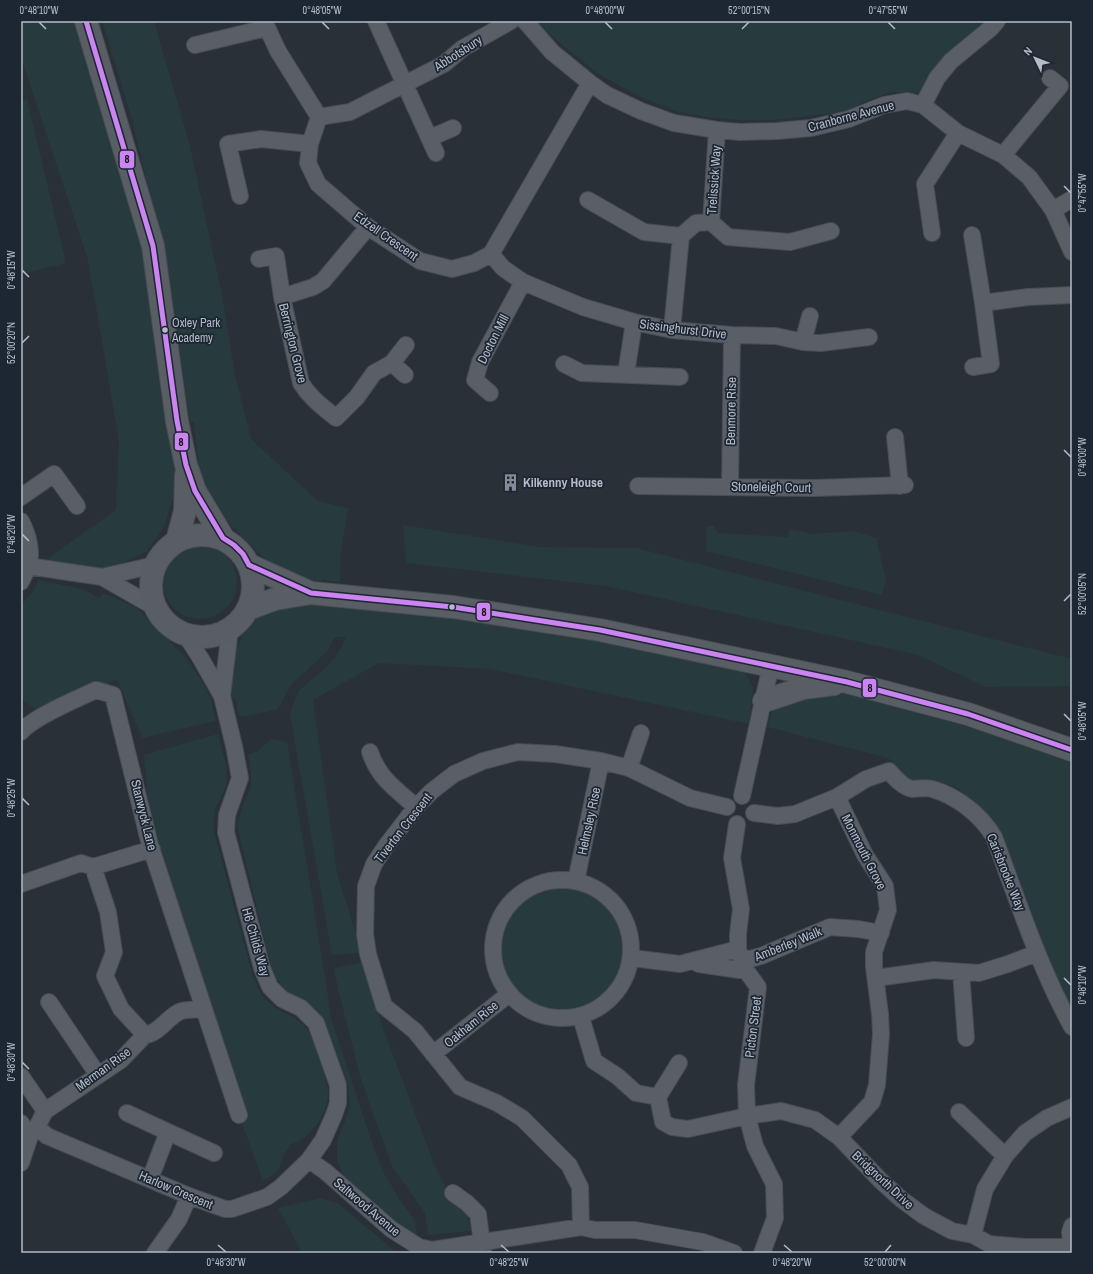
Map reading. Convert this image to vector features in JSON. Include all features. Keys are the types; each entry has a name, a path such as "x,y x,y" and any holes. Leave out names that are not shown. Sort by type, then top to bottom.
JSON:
{"street":[{"path":"86,21 153,246 178,421 186,465 195,492 223,538"},
{"path":"376,21 436,153"},
{"name":"Abbotsbury","path":"319,117 350,112 444,64 463,48 511,21"},
{"name":"Cranborne Avenue","path":"525,21 552,52 590,83 607,94 674,123 740,132 778,131 811,128 848,119 884,105 907,101 923,105 958,132 1003,155 1029,177 1053,210 1072,252"},
{"path":"923,105 937,78 951,61 991,28 997,21"},
{"path":"195,45 265,24 278,51 319,117"},
{"path":"1003,155 1060,86 1050,78"},
{"path":"491,254 590,83"},
{"name":"Edzell Crescent","path":"319,117 310,144 308,163 318,184 368,227 420,261 452,269 474,263 491,254"},
{"path":"430,138 453,128"},
{"name":"Trelissick Way","path":"681,236 696,223 711,222 717,130"},
{"path":"932,233 925,184 958,132"},
{"path":"240,196 228,144 261,139 310,144"},
{"path":"1053,210 1072,199"},
{"path":"588,200 644,232 681,236 672,330"},
{"path":"711,222 728,237 790,242 831,231"},
{"name":"Berrington Grove","path":"282,296 313,287 323,281 368,227"},
{"path":"972,235 984,303 991,364 973,367"},
{"name":"Sissinghurst Drive","path":"491,254 502,268 523,282 583,307 634,322 672,330 732,335 776,336 803,342 821,343 868,337"},
{"name":"Berrington Grove","path":"259,259 276,256 282,296 301,383 316,402 336,418 357,397 374,373 392,363 406,345"},
{"name":"Docton Mill","path":"490,393 475,380 480,362 523,282"},
{"path":"984,303 1028,296 1072,295"},
{"path":"803,342 810,316"},
{"path":"626,374 634,322"},
{"name":"Benmore Rise","path":"730,486 732,335"},
{"path":"392,363 405,375"},
{"path":"564,364 582,373 680,377"},
{"name":"Stoneleigh Court","path":"638,486 815,488 902,486 895,437"},
{"path":"177,541 184,511 186,465"},
{"path":"21,497 54,474 77,506"},
{"path":"21,521 30,547 28,566 21,582"},
{"path":"208,534 223,538 234,545 243,554 249,565 253,579 253,594 248,609 240,620 230,629 216,636 200,637 185,634 173,628 163,620 156,608 151,594 151,579 155,565 164,551 177,541 192,535 208,534"},
{"path":"28,566 102,577 155,565"},
{"path":"249,565 311,593"},
{"path":"102,577 156,608"},
{"path":"248,609 276,599 311,593 453,607 600,630 847,682 968,714 1072,750"},
{"name":"H6 Childs Way","path":"223,700 230,629"},
{"name":"H6 Childs Way","path":"185,634 201,659 223,700 234,746 240,778 227,815 226,832 262,968 270,987 282,999 301,1008 316,1023 338,1085 338,1103 334,1115 323,1140 309,1160"},
{"path":"742,796 771,665"},
{"path":"764,701 803,688 847,682"},
{"name":"Stanwyck Lane","path":"21,732 25,727 53,710 96,690 113,695 152,849 239,1115"},
{"path":"629,768 641,733"},
{"path":"370,749 374,764 382,777 416,807"},
{"name":"Tiverton Crescent","path":"581,1227 580,1187 569,1165 522,1118 497,1103 460,1087 415,1031 384,1006 368,954 365,934 366,886 374,864 386,846 416,807 432,791 454,774 483,761 518,752 555,754 601,761 629,768 690,798 727,807"},
{"name":"Helmsley Rise","path":"576,881 601,761"},
{"name":"Carisbrooke Way","path":"754,813 778,816 795,814 837,797 866,778 888,771 897,780 911,789 930,788 957,799 988,826 994,837 1037,953 1063,1011 1072,1026"},
{"path":"742,796 750,800 753,804 754,813 750,821 737,824 727,816 727,807 731,800 742,796"},
{"name":"Monmouth Grove","path":"837,797 865,855 884,886 888,910 874,952 881,1034 877,1085 872,1102 838,1137"},
{"path":"737,824 732,858 741,909 738,934 741,960"},
{"path":"21,884 81,863 93,867 152,849"},
{"path":"93,867 108,912 114,952 105,976 121,1009 145,1035"},
{"path":"554,880 576,881 596,888 612,900 625,917 631,937 632,958 626,978 615,995 600,1008 581,1017 561,1019 541,1016 524,1007 509,994 498,977 493,959 493,939 500,918 514,899 532,886 554,880"},
{"name":"Amberley Walk","path":"632,958 680,964 693,961 741,960 761,956 830,927 858,928 881,933"},
{"path":"876,978 934,970 979,973 1037,953"},
{"name":"Picton Street","path":"741,960 758,987 746,1085 746,1116 755,1146 774,1184 775,1218 762,1253"},
{"path":"961,972 966,1038"},
{"name":"Oakham Rise","path":"433,1054 509,994"},
{"path":"49,1002 98,1075"},
{"name":"Merman Rise","path":"21,1163 29,1129 46,1111 121,1060 145,1035 151,1035 167,1020 180,1011 204,1009"},
{"path":"581,1017 594,1061 617,1076 636,1093 658,1097 678,1063"},
{"path":"21,1076 46,1111"},
{"name":"Bridgnorth Drive","path":"658,1097 663,1122 672,1127 688,1129 746,1116 780,1111 815,1120 838,1137 884,1184 901,1199 924,1216 952,1231 973,1235 989,1244 1024,1247 1072,1247"},
{"path":"973,1235 985,1189 1005,1156 1025,1133 1047,1118 1072,1107"},
{"path":"959,1112 1005,1156"},
{"path":"127,1113 214,1153"},
{"name":"Harlow Crescent","path":"29,1129 188,1196 225,1209 232,1209 267,1197 281,1187 309,1160"},
{"path":"150,1179 168,1132"},
{"name":"Saltwood Avenue","path":"309,1160 326,1172 391,1229 419,1247 432,1250 482,1248 581,1227 595,1230 635,1230 703,1242 734,1253"},
{"path":"453,1193 467,1203 478,1214 482,1248"},
{"path":"154,1253 179,1219 188,1196"},
{"path":"1072,1226 1070,1232 1072,1247"}],"green space":[{"path":"21,21 78,21 141,233 165,374 177,484 164,527 147,551 111,569 84,569 44,561 116,510 119,441 88,260 21,57"},
{"path":"102,21 154,21 190,146 222,295 235,375 251,439 318,501 348,508 341,552 340,583 322,579 322,584 288,575 260,554 223,517 207,497 194,461 198,460 194,422 190,422 163,248 131,116"},
{"path":"536,21 988,21 922,93 891,92 861,103 853,111 772,120 739,120 706,117 679,112 638,96 599,74 562,45"},
{"path":"27,99 66,263 21,274 21,101"},
{"path":"403,525 539,547 636,548 1072,659 1072,686 986,687 918,655 606,586 406,563"},
{"path":"707,526 714,526 718,533 787,537 790,529 812,534 853,531 876,538 886,580 882,595 706,551"},
{"path":"193,545 207,545 214,547 227,555 235,568 237,582 235,596 227,609 214,617 207,619 193,619 186,617 173,609 165,596 163,589 163,575 165,568 173,555 186,547"},
{"path":"38,580 83,589 99,598 104,593 137,608 187,659 205,686 211,700 216,721 142,738 117,679 44,716 21,698 21,606 36,587"},
{"path":"289,600 353,609 354,603 446,612 564,637 583,637 734,662 745,672 753,687 749,724 490,669 379,663 313,700 337,873 362,953 332,955 290,714 298,691 329,665 341,648 346,636 334,638 328,651 291,685 280,706 276,710 242,717 242,715 239,716 236,699 231,700 231,677 238,644 250,625 259,616"},
{"path":"844,691 915,706 1072,759 1072,1009 1063,996 1018,886 1020,881 1015,868 995,826 985,812 959,789 953,786 930,781 915,782 902,775 895,764 888,758 767,727 773,710 781,702"},
{"path":"218,734 226,766 226,786 215,809 213,828 253,977 262,996 277,1009 295,1018 307,1028 316,1046 329,1092 325,1111 316,1126 305,1137 291,1145 284,1154 278,1171 263,1181 239,1115 152,849 144,755"},
{"path":"271,739 287,742 331,1018 372,1143 385,1175 401,1202 415,1220 417,1239 347,1182 337,1160 337,1141 350,1108 348,1085 323,1018 307,1002 287,991 273,975 237,826 243,805 251,786 251,772 248,755 258,751"},
{"path":"562,888 585,893 605,906 618,926 623,949 618,972 605,992 585,1005 562,1010 539,1005 519,992 506,972 501,949 506,926 519,906 539,893"},
{"path":"364,962 382,1026 434,1164 444,1184 447,1195 467,1214 471,1231 428,1235 425,1213 393,1168 361,1079 334,968"},
{"path":"321,1198 339,1204 397,1253 302,1253 278,1208"}],"transit line":[{"name":"8","path":"86,21 153,246 177,421 186,465 195,491 223,538 234,545 243,554 249,565"},
{"name":"8","path":"249,565 311,593 453,607 600,630 847,682 968,714 1072,750"}],"place":[{"name":"Oxley Park Academy","path":"165,330"},
{"name":"Kilkenny House","path":"510,482"}]}
